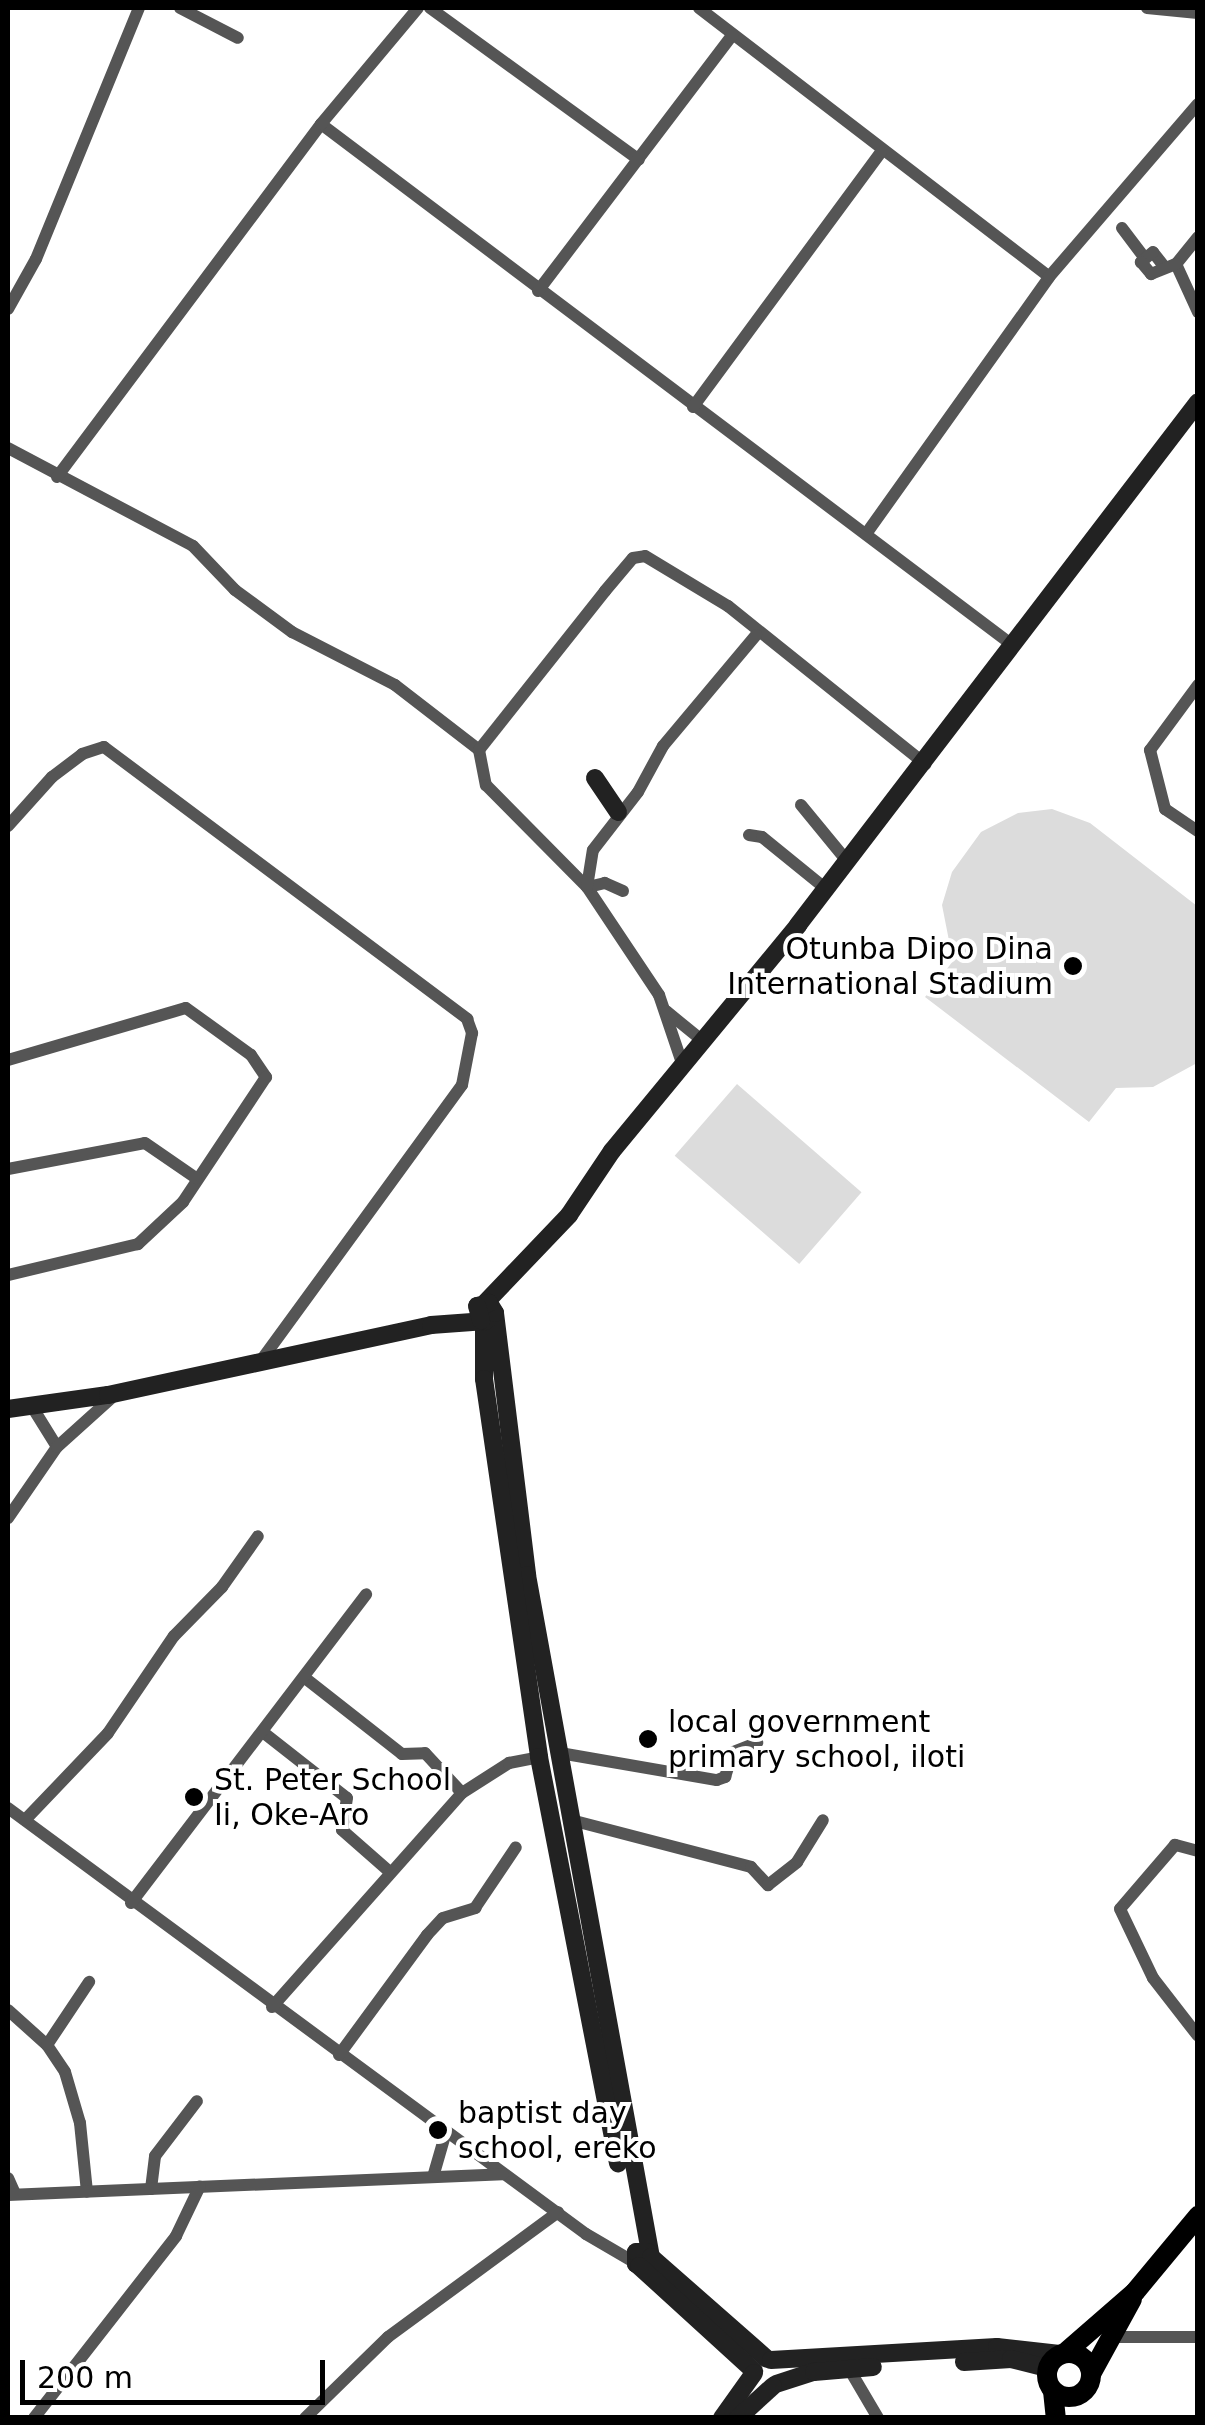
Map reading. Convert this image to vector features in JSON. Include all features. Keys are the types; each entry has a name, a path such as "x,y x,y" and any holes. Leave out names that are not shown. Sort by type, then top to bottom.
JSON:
{"main road":[{"path":"1056,2418 1053,2391 1058,2358 1135,2292 1198,2216"},
{"path":"1078,2418 1081,2394 1116,2337 1135,2292"},
{"path":"1058,2358 1086,2360 1091,2374"},
{"path":"1053,2391 1066,2398 1081,2394"}],"street":[{"path":"8,309 36,259 139,8"},
{"path":"180,8 238,38"},
{"path":"57,477 320,124 418,8"},
{"path":"430,8 639,160"},
{"path":"699,8 881,152 1050,277"},
{"path":"1147,8 1198,13"},
{"path":"538,290 732,35"},
{"path":"866,534 1050,277 1198,104"},
{"path":"320,124 1012,644"},
{"path":"692,407 881,152"},
{"path":"1122,228 1143,256 1153,252 1170,264 1198,312"},
{"path":"1170,264 1198,237"},
{"path":"8,1408 260,1362 484,1312 568,1216 682,1066 925,764 1197,404"},
{"path":"8,448 193,546 235,590 292,632 395,685 479,750 486,785 587,887 664,1009 682,1066"},
{"path":"479,750 633,558 645,556 728,606 756,635 827,682 925,764"},
{"path":"587,887 590,858 618,812 638,792 663,746 756,635"},
{"path":"1198,685 1150,750 1164,809 1198,831"},
{"path":"8,826 52,777 82,754 104,748 467,1019 472,1032 462,1085 260,1362"},
{"path":"595,778 618,812"},
{"path":"801,804 847,861"},
{"path":"749,835 762,837 826,889"},
{"path":"587,887 605,883 623,891"},
{"path":"664,1009 704,1042"},
{"path":"8,1060 171,1010 203,1016 263,1066 266,1077 183,1202 138,1244 8,1276"},
{"path":"8,1169 145,1143 196,1178"},
{"path":"484,1312 642,2257"},
{"path":"484,1312 484,1380 539,1757 642,2257"},
{"path":"8,1518 57,1447 121,1390"},
{"path":"31,1405 57,1447"},
{"path":"25,1820 108,1733 174,1636 222,1587 258,1536"},
{"path":"131,1903 366,1594"},
{"path":"305,1678 402,1754 425,1753 462,1793"},
{"path":"264,1733 347,1798 342,1830 390,1872"},
{"path":"560,1753 716,1780 725,1777 734,1752 757,1742"},
{"path":"272,2006 462,1793 509,1763 539,1757"},
{"path":"8,1808 131,1903 503,2174 558,2212 642,2257 761,2366 998,2347 1058,2358"},
{"path":"571,1820 751,1868 768,1886 805,1852 823,1820"},
{"path":"1198,1851 1175,1845 1120,1909 1153,1978 1198,2036"},
{"path":"339,2055 427,1935 443,1918 475,1908 516,1848"},
{"path":"46,2045 88,1982"},
{"path":"8,2010 46,2045 64,2072 80,2122 87,2192"},
{"path":"151,2189 155,2156 197,2101"},
{"path":"432,2177 446,2132"},
{"path":"8,2178 11,2194 503,2174"},
{"path":"34,2418 176,2236 200,2186"},
{"path":"305,2418 388,2337 558,2212"},
{"path":"1116,2337 1198,2337"},
{"path":"761,2366 760,2385 774,2385 848,2367 1058,2358"},
{"path":"736,2417 761,2366"},
{"path":"848,2367 878,2418"},
{"path":"736,2417 774,2385"}],"shaded area":[{"name":"Otunba Dipo Dina International Stadium","path":"1052,809 1090,823 1197,906 1197,1063 1153,1087 1116,1088 1089,1122 925,997 953,961 942,905 952,872 981,832 1018,813"},
{"path":"737,1084 862,1192 799,1264 675,1156"}],"place":[{"name":"Otunba Dipo Dina International Stadium","path":"1073,966"},
{"name":"local government primary school, iloti","path":"648,1739"},
{"name":"St. Peter School Ii, Oke-Aro","path":"194,1797"},
{"name":"baptist day school, ereko","path":"438,2130"}]}
